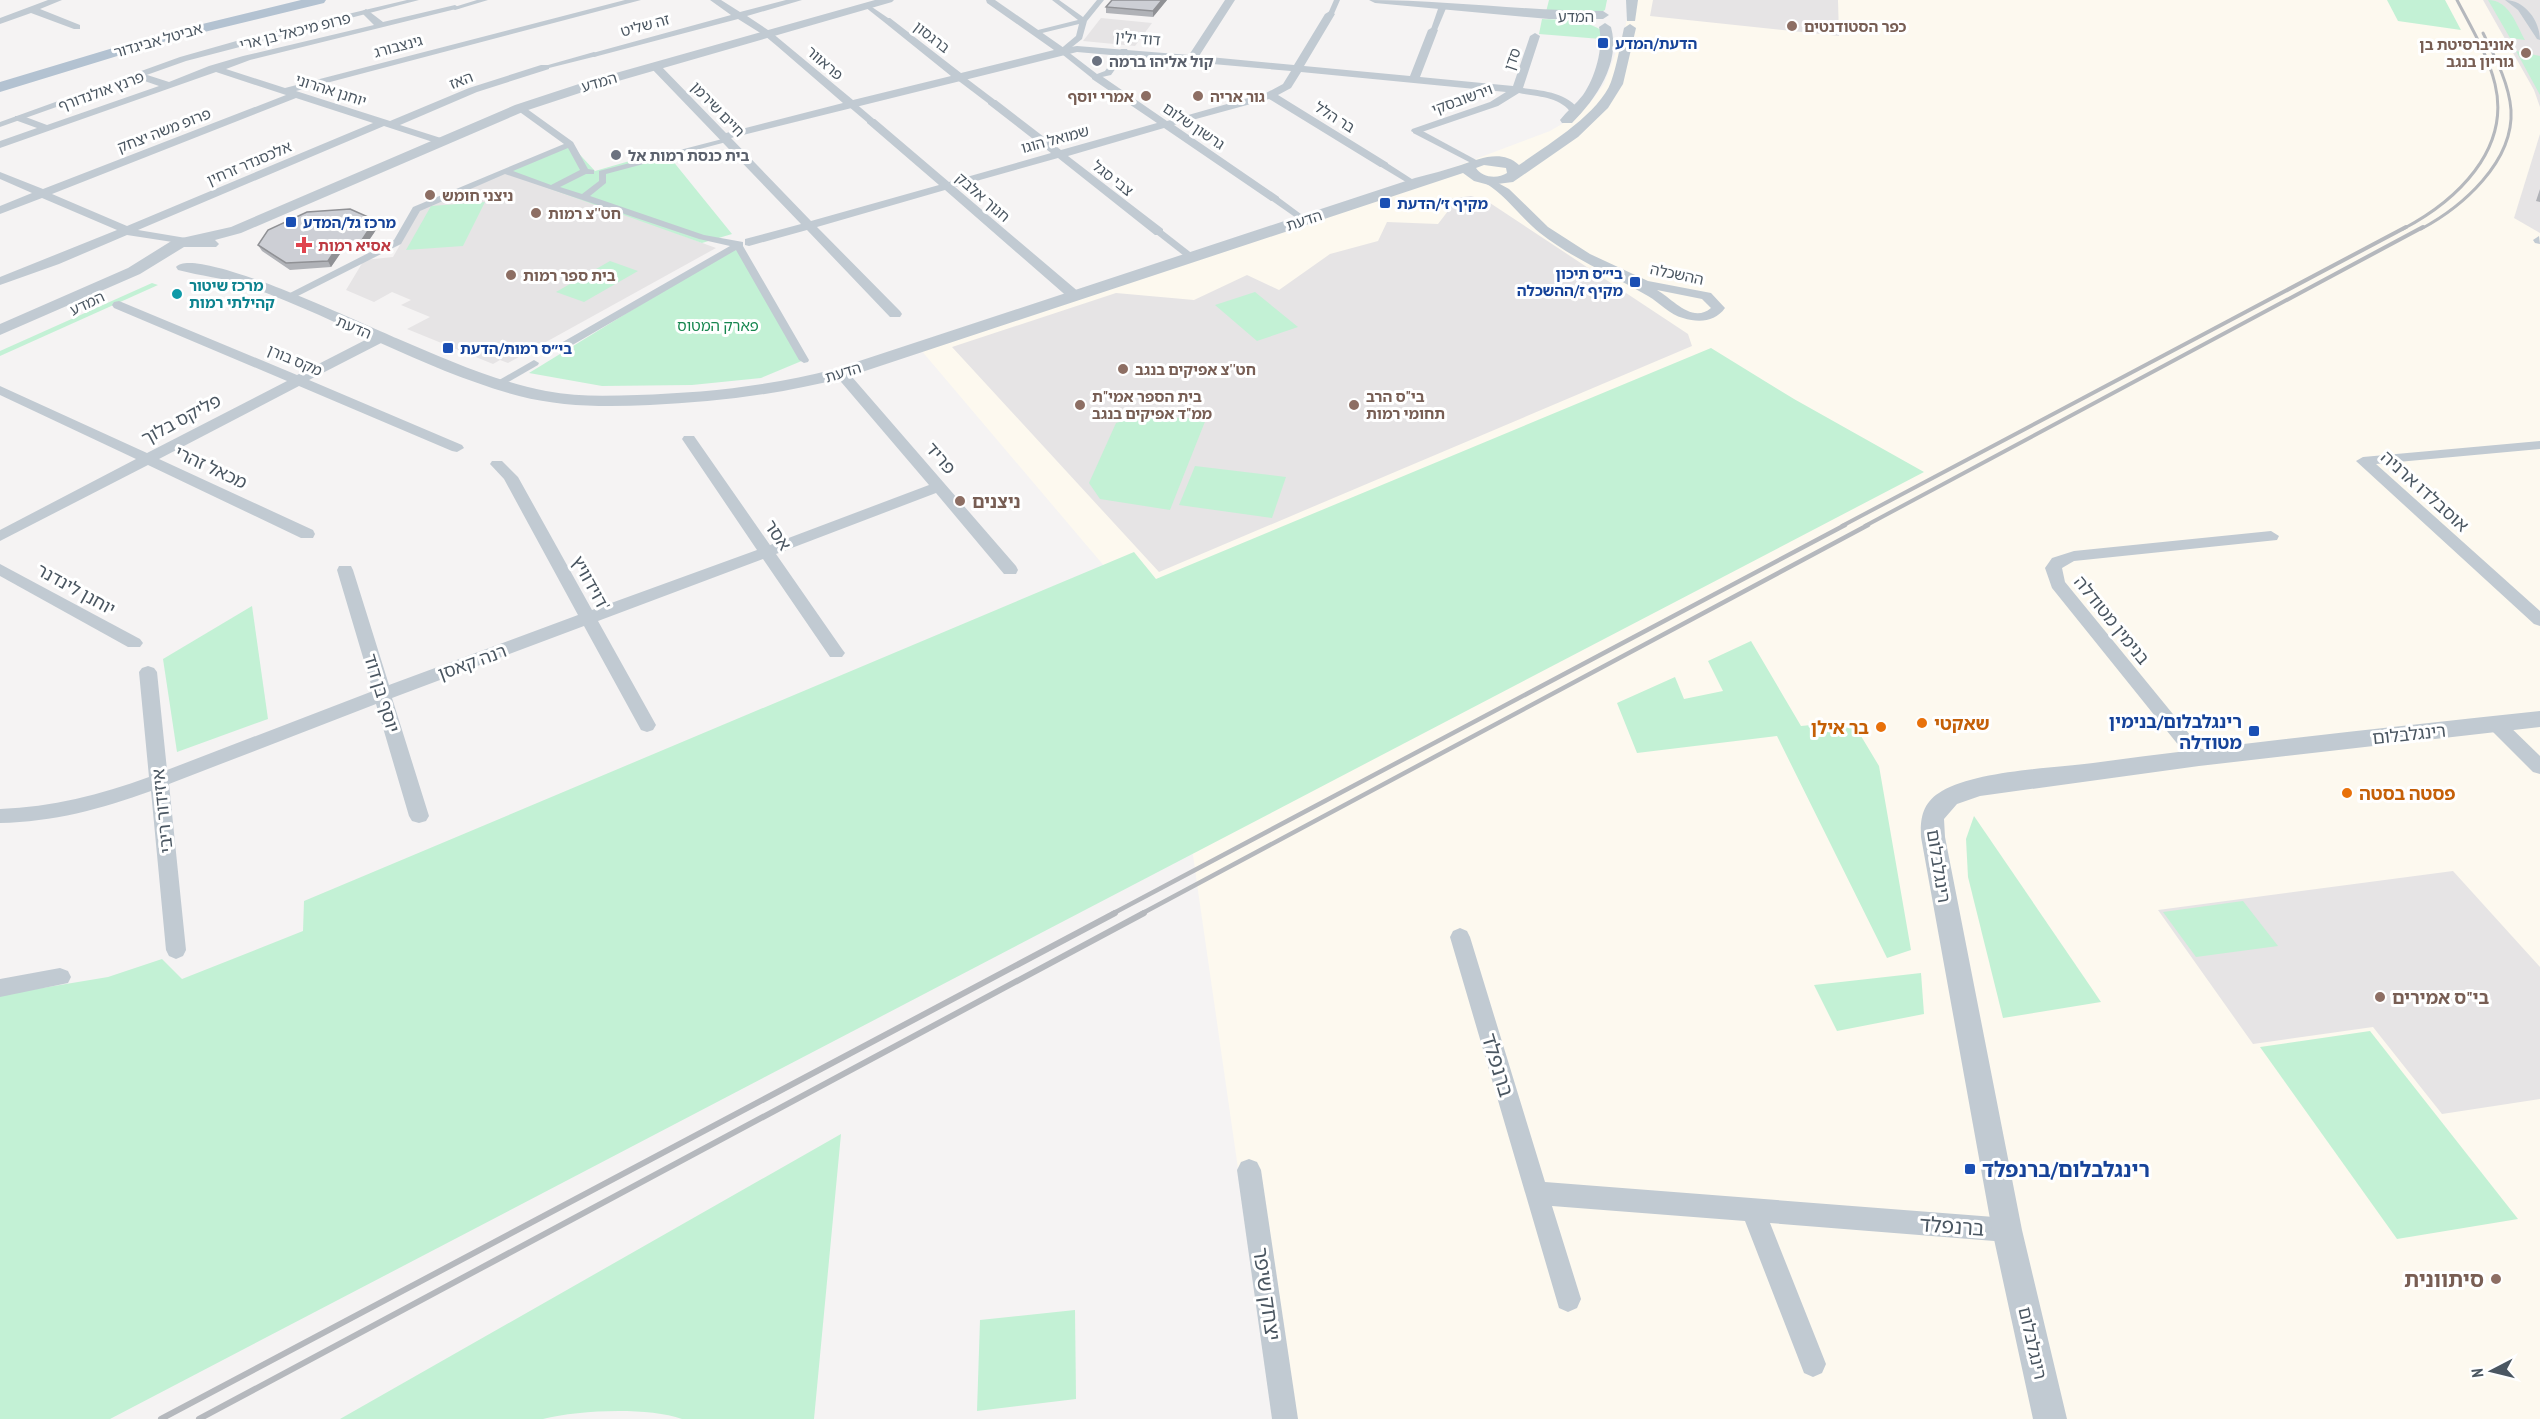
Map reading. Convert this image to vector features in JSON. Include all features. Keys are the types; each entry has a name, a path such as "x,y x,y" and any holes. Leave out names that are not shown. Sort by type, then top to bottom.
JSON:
{"main road":[{"name":"אביטל אביגדור","path":"0,78 200,20 283,0"},
{"name":"אביטל אביגדור","path":"0,87 158,39 319,0"}],"street":[{"path":"0,21 57,0"},
{"path":"0,124 183,59 250,40 416,0"},
{"path":"455,8 485,0"},
{"name":"גינצבורג","path":"290,93 520,29 636,0"},
{"path":"715,0 780,44"},
{"name":"זה שליט","path":"594,54 797,0"},
{"name":"המדע","path":"0,343 166,266 172,246 236,230 520,108 596,82 888,0"},
{"path":"990,0 1096,76 1108,73 1124,51"},
{"path":"1055,0 1084,21"},
{"path":"1062,51 1079,37 1084,21 1101,0"},
{"path":"1192,58 1230,0"},
{"path":"1330,14 1337,0"},
{"name":"המדע","path":"1375,0 1444,3 1549,15 1606,18 1630,23"},
{"path":"1511,176 1573,134 1609,97 1617,84 1630,23 1632,0"},
{"path":"2510,0 2521,8 2540,37"},
{"path":"2529,1 2540,19"},
{"path":"1414,79 1444,3"},
{"path":"867,6 887,20"},
{"name":"פרופ מיכאל בן ארי","path":"213,68 261,54 455,8"},
{"path":"33,10 78,27"},
{"path":"366,12 380,26"},
{"name":"שמואל הוגו","path":"743,243 1270,95 1287,86 1330,14"},
{"path":"1494,160 1523,151 1557,129 1591,94 1599,82 1604,59 1606,18"},
{"name":"ברגסון","path":"887,20 959,77"},
{"path":"1037,33 1084,21"},
{"name":"סדן","path":"1517,90 1535,36"},
{"path":"250,40 261,54"},
{"name":"פראוור","path":"780,44 851,104"},
{"name":"דוד ילין","path":"726,138 1062,51 1096,49 1517,90 1558,98 1571,104 1576,111"},
{"path":"545,67 594,54"},
{"name":"חיים שירמן","path":"655,66 894,314"},
{"name":"האז","path":"386,124 473,90 545,67"},
{"name":"יוחנן אהרוני","path":"213,68 440,141"},
{"name":"פרנץ אולנדורף","path":"0,145 213,68"},
{"path":"137,75 167,85"},
{"name":"גרשון שלום","path":"1096,76 1275,199"},
{"path":"959,77 992,102"},
{"name":"וירשובסקי","path":"1416,131 1494,104 1517,90"},
{"name":"פרופ משה יצחק","path":"0,210 290,93"},
{"name":"דוד ילין","path":"1558,98 1591,94"},
{"name":"בר הלל","path":"1270,95 1384,165"},
{"name":"צבי סגל","path":"992,102 1159,232"},
{"path":"851,104 871,121"},
{"path":"520,108 570,144 585,171"},
{"path":"19,118 46,128"},
{"name":"חנוך אלבק","path":"871,121 1075,296"},
{"name":"אלכסנדר זרחין","path":"0,281 130,232 386,124"},
{"path":"1416,131 1472,165 1470,173 1484,180"},
{"path":"552,188 585,171 602,173 726,138"},
{"path":"287,298 398,242 416,209 570,144"},
{"path":"1494,160 1512,166 1513,199"},
{"name":"הדעת","path":"166,266 203,268 259,286 380,338 499,384 530,393 572,400 654,400 756,392 841,373 1417,182 1494,160"},
{"path":"1384,165 1417,182"},
{"path":"507,172 702,237 743,243"},
{"path":"583,197 597,189 603,181 602,173"},
{"path":"0,176 45,193 130,232 147,244 166,266"},
{"name":"הדעת","path":"1417,182 1448,178 1484,180 1511,176"},
{"name":"ההשכלה","path":"1484,180 1513,199 1544,230 1604,266 1659,297 1683,314 1706,317 1716,312 1718,308 1706,296 1644,284 1604,266"},
{"name":"המדע","path":"0,330 134,271 202,261 213,252 320,194"},
{"path":"1275,199 1305,220"},
{"path":"130,232 192,242"},
{"path":"1159,232 1191,257"},
{"name":"הדעת","path":"192,242 209,243 214,248 213,252 259,286"},
{"path":"565,345 743,243"},
{"path":"743,243 804,360"},
{"name":"מקס בורן","path":"119,305 457,448"},
{"name":"פליקס בלוך","path":"0,536 380,338"},
{"path":"499,384 534,363"},
{"name":"פריד","path":"841,373 1010,570"},
{"name":"מכאל זהרי","path":"0,390 307,534"},
{"name":"אסר","path":"689,439 836,652"},
{"name":"אוסבלדו ארניה","path":"2540,446 2363,461 2540,620"},
{"name":"דוידוויץ'","path":"496,464 510,477 647,725"},
{"name":"רנה קאסן","path":"0,816 66,811 159,780 383,694 767,554 940,486"},
{"name":"בנימין מטודלה","path":"2199,757 2058,585 2052,573 2053,566 2057,560 2073,556 2271,536"},
{"name":"יוחנן לינדנר","path":"0,569 134,644"},
{"name":"יוסף בן דוד","path":"345,570 419,816"},
{"name":"איזידור ריבי","path":"148,672 176,950"},
{"name":"רינגלבלום","path":"2050,1419 2007,1230 1932,837 1932,816 1949,798 1978,788 2199,757 2540,719"},
{"path":"2496,724 2540,767"},
{"name":"ברנפלד","path":"1460,937 1568,1299"},
{"path":"0,988 60,977"},
{"name":"יצחק שיפר","path":"1249,1170 1285,1419"},
{"name":"ברנפלד","path":"1536,1193 2007,1230"},
{"path":"1753,1211 1813,1364"}],"shaded area":[{"path":"1631,0 2540,0 2540,1419 1274,1419 1161,633 915,343 1457,166 1550,131 1572,118 1590,103 1604,84 1625,28"},
{"name":"כפר הסטודנטים","path":"1653,0 1838,0 1839,36 1650,16"},
{"name":"אוניברסיטת בן גוריון בנגב","path":"2483,0 2540,0 2540,107 2534,90"},
{"path":"1101,18 1152,23 1135,46 1083,41"},
{"path":"2540,134 2540,233 2514,218"},
{"name":"בית ספר רמות","path":"506,173 716,248 508,363 500,360 493,364 407,329 430,317 401,305 411,300 392,292 374,302 346,290 364,260 393,257 420,210"},
{"name":"בי\"ס הרב תחומי רמות","path":"1471,196 1487,201 1688,334 1692,346 1159,572 952,347 1116,293 1194,300 1247,275 1279,290 1330,254 1378,241 1387,222 1438,224 1448,211 1448,199"},
{"name":"בי\"ס אמירים","path":"2453,871 2540,967 2540,1099 2442,1114 2373,1027 2253,1044 2158,910"}],"green space":[{"path":"1549,0 1607,0 1605,10 1599,13 1546,12"},
{"path":"2387,0 2445,0 2461,30 2398,21"},
{"path":"2488,0 2507,8 2525,40 2510,38"},
{"path":"1542,19 1573,21 1594,26 1601,30 1601,39 1539,34"},
{"path":"2516,51 2540,56 2540,95"},
{"path":"570,144 595,171 640,158 644,162 668,155 732,234 702,243 506,173"},
{"path":"485,202 463,246 406,250 431,206"},
{"name":"פארק המטוס","path":"738,245 804,360 761,378 692,385 602,386 529,373"},
{"path":"610,261 638,271 584,302 556,292"},
{"path":"152,283 158,285 0,356 0,351"},
{"path":"1255,292 1298,327 1257,341 1215,305"},
{"path":"1711,348 1794,399 1924,472 110,1419 0,1419 0,995 108,977 162,959 182,979 303,931 304,901 1134,552 1156,579"},
{"path":"1139,416 1206,419 1170,510 1100,499 1089,483 1116,423"},
{"path":"1195,466 1286,477 1272,518 1179,505"},
{"path":"252,606 268,719 177,752 163,659"},
{"path":"1751,641 1801,726 1852,721 1879,766 1911,950 1887,958 1777,736 1637,753 1617,703 1675,677 1684,699 1723,691 1708,661"},
{"path":"1974,816 2101,1002 2003,1018 1968,877 1966,839"},
{"path":"2243,901 2278,946 2196,957 2163,912"},
{"path":"1921,973 1924,1014 1837,1031 1814,985"},
{"path":"2370,1031 2518,1219 2397,1239 2260,1047"},
{"path":"841,1134 814,1419 682,1419 651,1413 613,1411 543,1419 340,1419"},
{"path":"1075,1310 1076,1399 977,1411 980,1320"}],"building":[{"path":"1112,0 1162,0 1153,11 1106,7"},
{"path":"350,209 375,220 360,243 339,244 328,261 286,263 258,245 268,230 307,212"}],"railway":[{"path":"2403,229 2442,204 2460,188 2475,171 2487,152 2495,131 2498,108 2492,73 2479,41 2457,0"},
{"path":"2421,229 2453,208 2482,181 2495,165 2510,129 2510,100 2501,70 2483,33"},
{"path":"1842,526 2406,227"},
{"path":"1865,526 2423,227"},
{"path":"1112,914 1845,525"},
{"path":"1141,914 1868,525"},
{"path":"161,1419 1115,913"},
{"path":"199,1419 1144,913"}],"place":[{"name":"כפר הסטודנטים","path":"1792,26"},
{"name":"הדעת/המדע","path":"1603,43"},
{"name":"אוניברסיטת בן גוריון בנגב","path":"2526,53"},
{"name":"קול אליהו ברמה","path":"1097,61"},
{"name":"אמרי יוסף","path":"1146,96"},
{"name":"גור אריה","path":"1198,96"},
{"name":"בית כנסת רמות אל","path":"616,155"},
{"name":"ניצני חומש","path":"430,195"},
{"name":"מקיף ז׳/הדעת","path":"1385,203"},
{"name":"חט''צ רמות","path":"536,213"},
{"name":"מרכז גל/המדע","path":"291,222"},
{"name":"אסיא רמות","path":"304,245"},
{"name":"בית ספר רמות","path":"511,275"},
{"name":"בי״ס תיכון מקיף ז/ההשכלה","path":"1635,282"},
{"name":"מרכז שיטור קהילתי רמות","path":"177,294"},
{"name":"בי״ס רמות/הדעת","path":"448,348"},
{"name":"חט''צ אפיקים בנגב","path":"1123,369"},
{"name":"בית הספר אמי\"ת ממ\"ד אפיקים בנגב","path":"1080,405"},
{"name":"בי\"ס הרב תחומי רמות","path":"1354,405"},
{"name":"ניצנים","path":"960,501"},
{"name":"שאקטי","path":"1922,723"},
{"name":"בר אילן","path":"1881,727"},
{"name":"רינגלבלום/בנימין מטודלה","path":"2254,731"},
{"name":"פסטה בסטה","path":"2347,793"},
{"name":"בי\"ס אמירים","path":"2380,997"},
{"name":"רינגלבלום/ברנפלד","path":"1970,1169"},
{"name":"סיתוונית","path":"2496,1279"}]}
